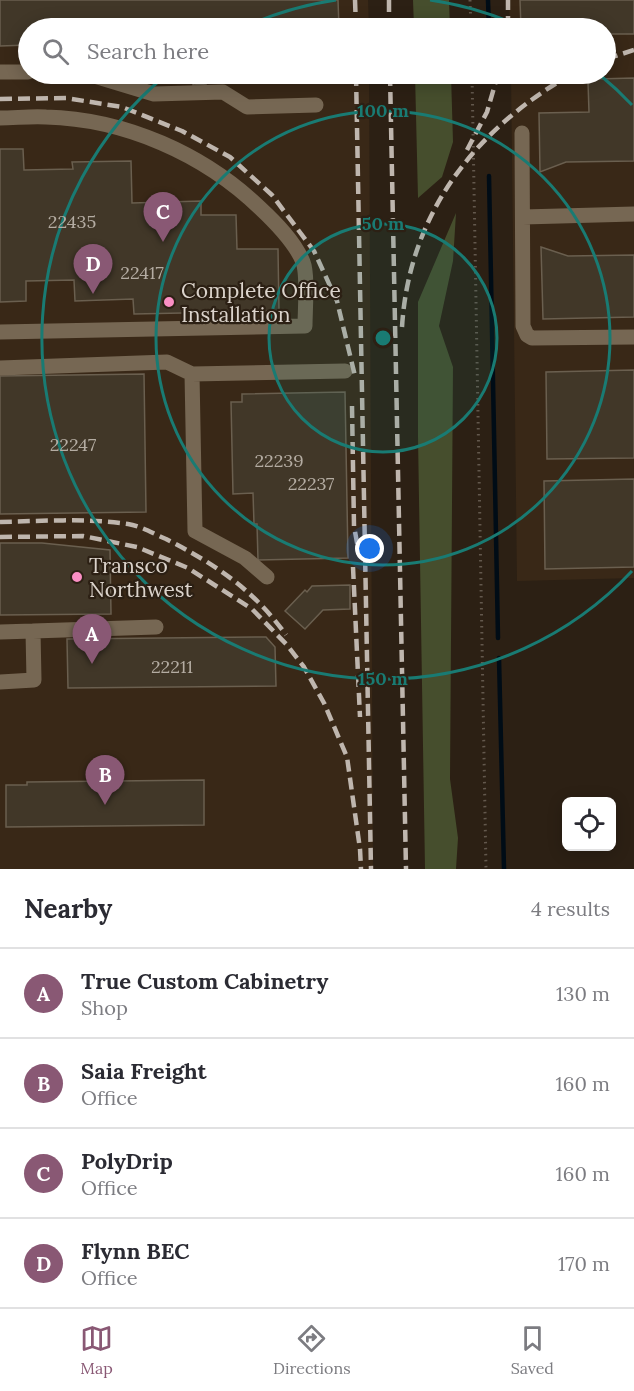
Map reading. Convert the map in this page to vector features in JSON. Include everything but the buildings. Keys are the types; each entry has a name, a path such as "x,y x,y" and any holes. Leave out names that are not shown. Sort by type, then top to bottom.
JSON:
{"lane":[{"path":"0,72 18,72"},
{"path":"121,84 154,94 223,92 247,107 316,105"},
{"path":"0,118 47,117 129,130 172,148 211,169 242,190 294,246 304,263 305,326 0,332"},
{"path":"522,133 523,326 527,335 532,338 634,337"},
{"path":"523,217 634,214"},
{"path":"0,368 167,362 192,374 345,371"},
{"path":"192,374 195,531 245,558 267,577"},
{"path":"0,632 156,627"},
{"path":"0,682 34,680 33,631"}],"path":[{"path":"470,0 471,18"},
{"path":"472,84 486,869"}],"shaded area":[{"path":"0,0 368,0 369,18 18,18 18,84 369,84 373,869 0,869"},
{"path":"509,0 634,0 634,578 517,581 511,84 616,84 616,18 510,18"}],"green space":[{"path":"413,0 449,0 450,18 414,18"},
{"path":"415,84 451,84 453,142 442,177 418,198"},
{"path":"456,213 453,261 439,326 453,367 450,779 458,838 456,869 425,869 418,302"}],"waterway":[{"path":"488,0 489,18"},
{"path":"489,176 498,638"},
{"path":"499,658 504,869"}],"railway":[{"path":"355,0 356,18"},
{"path":"389,0 389,18"},
{"path":"508,0 508,18"},
{"path":"616,56 634,50"},
{"path":"356,84 371,869"},
{"path":"390,84 406,869"},
{"path":"467,150 487,112 495,84"},
{"path":"402,327 407,286 418,247 434,211 454,178 478,148 506,120 556,84"},
{"path":"0,99 66,98 122,107 182,131 230,157 272,195 314,251 337,301 355,376"},
{"path":"352,406 354,526 359,554"},
{"path":"0,522 96,521 143,528 184,548 217,568 247,591 286,635"},
{"path":"0,537 83,536 137,547 188,568 252,609 287,645 304,667 324,703 347,757 361,869"},
{"path":"353,567 360,717"}],"place":[{"name":"PolyDrip","path":"163,242"},
{"name":"Flynn BEC","path":"93,294"},
{"name":"Complete Office Installation","path":"169,302"},
{"name":"Transco Northwest","path":"77,577"},
{"name":"True Custom Cabinetry","path":"92,664"},
{"name":"Saia Freight","path":"105,805"}]}
